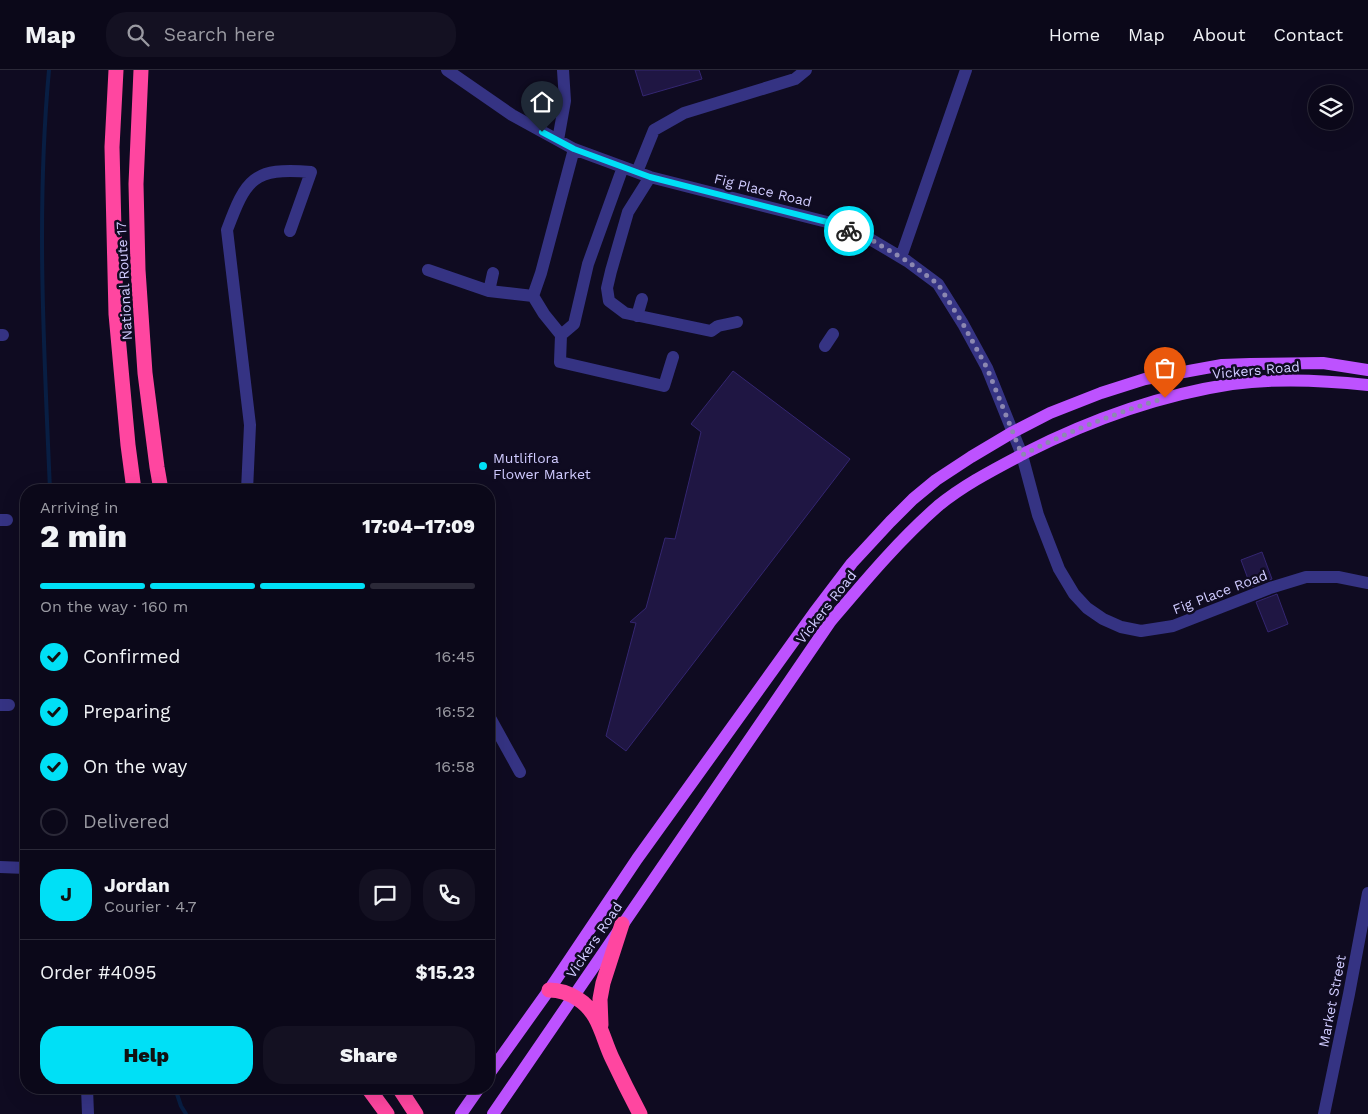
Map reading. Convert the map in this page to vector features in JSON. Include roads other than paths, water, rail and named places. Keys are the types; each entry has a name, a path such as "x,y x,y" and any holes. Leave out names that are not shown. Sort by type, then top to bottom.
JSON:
{"highway":[{"path":"116,70 112,147 116,314 133,484"},
{"name":"National Route 17","path":"141,70 136,184 138,270 145,373 160,484"},
{"path":"602,1031 600,1000 603,983 622,924"},
{"path":"549,990 564,992 586,1004 602,1031 610,1056 640,1114"},
{"path":"372,1094 387,1114"},
{"path":"403,1094 416,1114"}],"main road":[{"name":"Vickers Road","path":"495,1066 549,990 637,859 814,612 852,564 890,522 936,480 1013,432 1050,413 1101,393 1145,379 1222,365 1323,363 1368,370"},
{"name":"Vickers Road","path":"495,1111 825,630 911,530 940,505 979,477 1052,439 1165,398 1233,384 1277,381 1319,381 1368,385"},
{"path":"461,1114 475,1094"}],"street":[{"name":"Fig Place Road","path":"447,70 512,115 574,149 650,177 827,222 870,239 938,284 987,368 1022,455 1038,515 1059,569 1074,594 1086,608 1103,620 1141,632 1173,626 1270,588 1306,578 1338,577 1368,584"},
{"path":"558,140 565,101 563,70"},
{"path":"638,172 654,130 684,113 795,80 806,70"},
{"path":"901,258 966,70"},
{"path":"533,296 541,273 574,149"},
{"path":"560,335 574,324 588,264 623,167"},
{"path":"248,484 250,425 227,230 238,200 253,179 269,172 290,170 311,172 290,231"},
{"path":"650,177 628,212 606,288 609,301 625,313 711,331 718,326 737,322"},
{"path":"428,270 489,291 533,296"},
{"path":"489,291 493,274"},
{"path":"533,296 560,335 560,362 664,386 673,357"},
{"path":"637,316 642,299"},
{"path":"825,346 833,334"},
{"path":"495,727 520,772"},
{"path":"0,867 20,868"},
{"name":"Market Street","path":"1324,1114 1350,994 1368,893"},
{"path":"87,1094 88,1114"}],"waterway":[{"path":"49,70 43,175 42,280 50,484"},
{"path":"177,1094 186,1114"}],"place":[{"name":"Mutliflora Flower Market","path":"483,466"}]}
